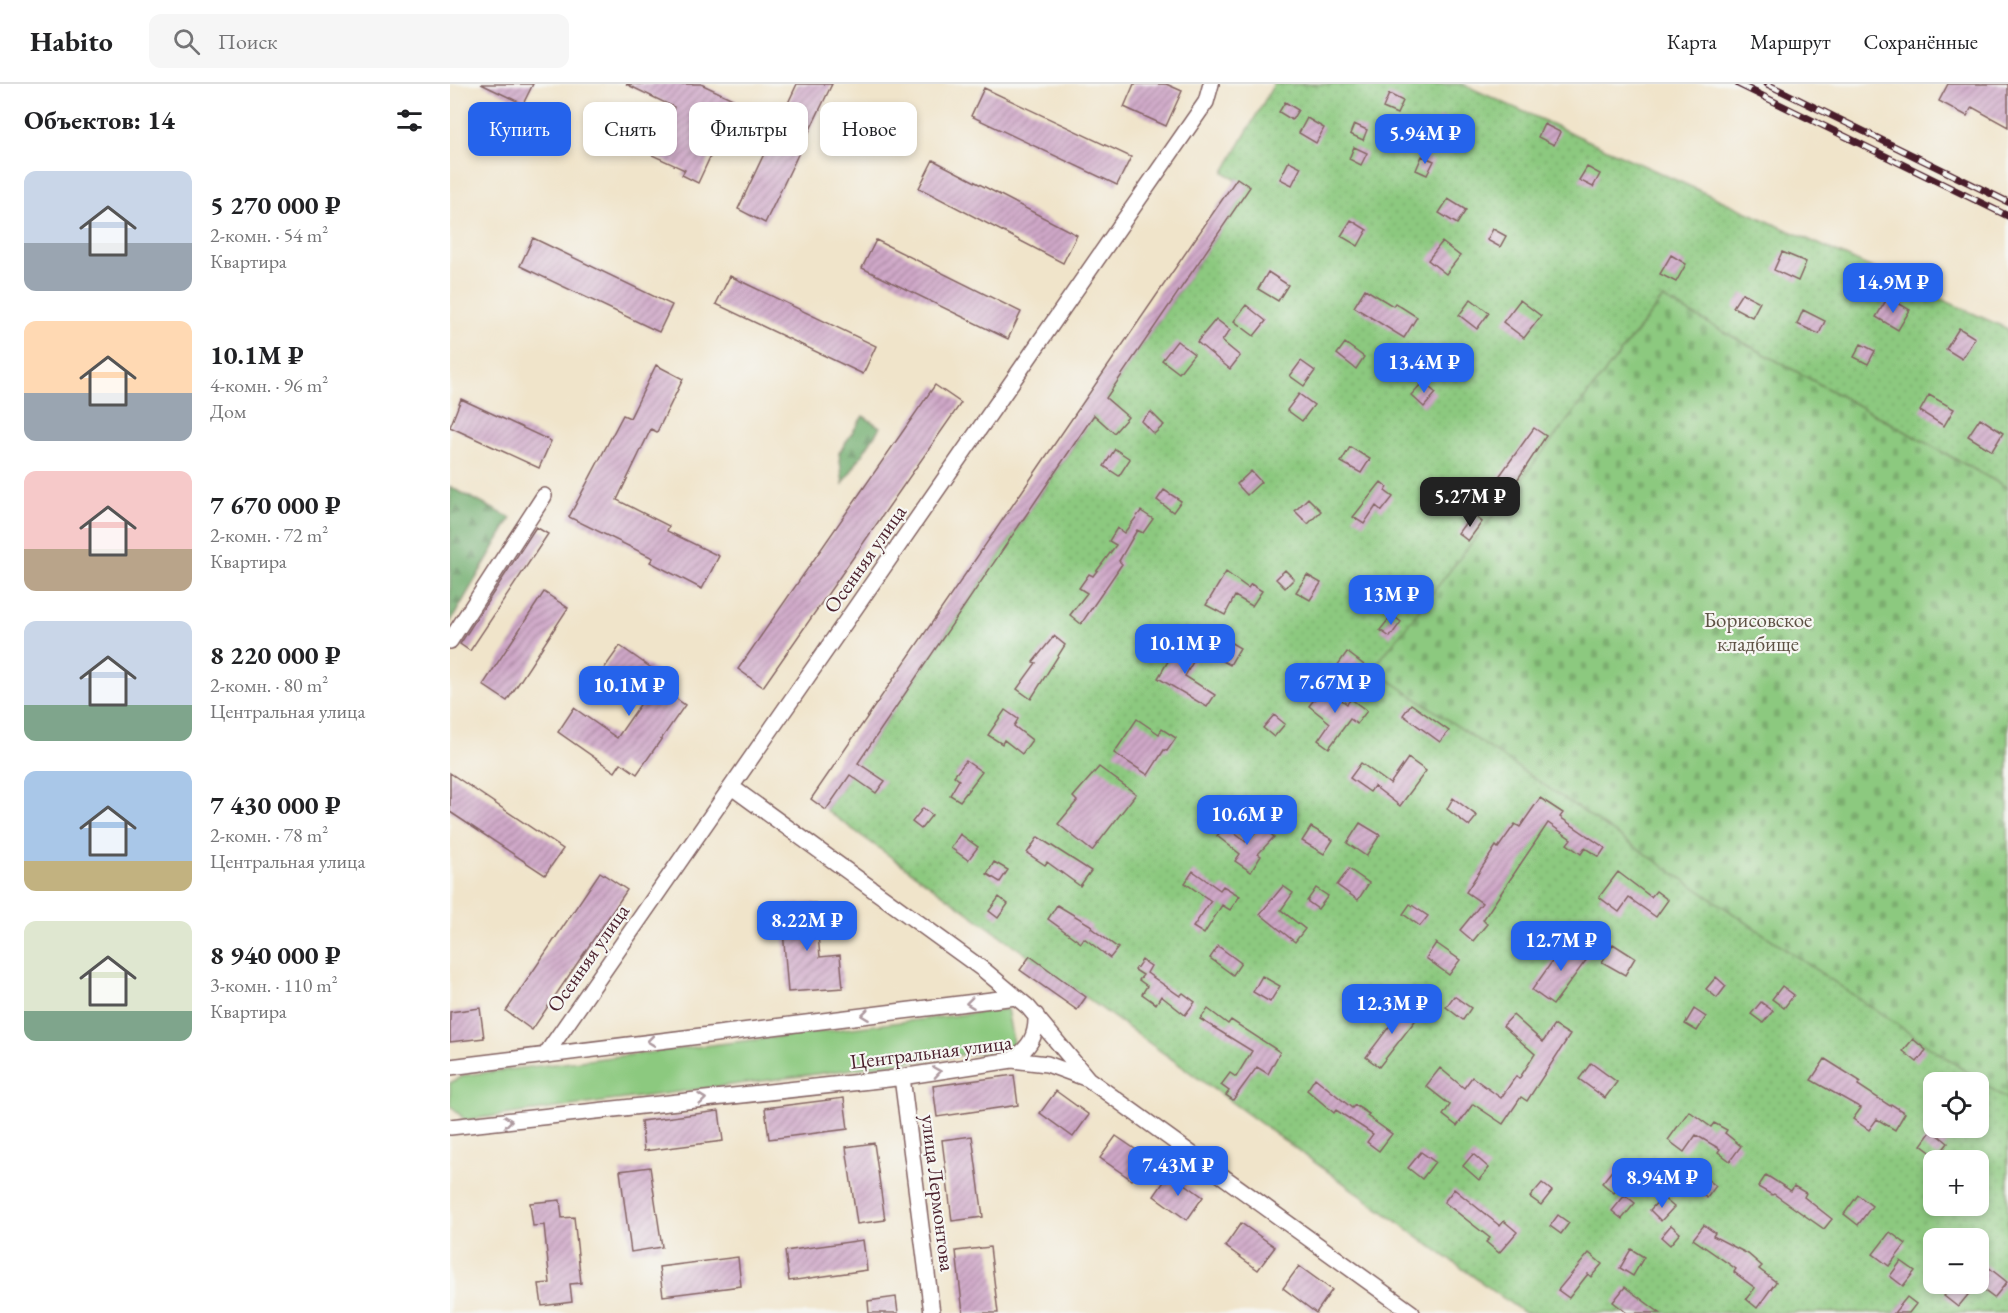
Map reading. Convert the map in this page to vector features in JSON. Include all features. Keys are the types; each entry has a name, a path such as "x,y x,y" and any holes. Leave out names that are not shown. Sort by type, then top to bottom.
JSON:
{"street":[{"name":"Осенняя улица","path":"546,1054 1206,102 1211,84"},
{"path":"450,641 544,496"},
{"path":"732,788 985,971 1036,1015 1088,1079"},
{"name":"Центральная улица","path":"451,1069 546,1054 1016,997"},
{"path":"1012,1060 1027,1049 1034,1037 1036,1015"},
{"name":"Центральная улица","path":"452,1125 902,1077 1012,1060 1047,1064 1088,1079 1413,1313"},
{"name":"улица Лермонтова","path":"902,1077 932,1313"}],"green space":[{"path":"1274,84 1462,84 2008,329 2008,488 1663,298 1373,669 1967,1072 1923,1072 1923,1138 1989,1138 1989,1087 2008,1100 2008,1313 1524,1313 826,810 1249,188 1224,172"},
{"name":"Борисовское кладбище","path":"1663,298 2008,488 2008,1100 1989,1087 1989,1072 1967,1072 1372,669"},
{"path":"863,416 880,427 843,484 839,453"},
{"path":"450,487 511,518 450,623"},
{"path":"1007,1009 1014,1048 465,1120 450,1105 450,1083 465,1075"}],"building":[{"path":"481,84 533,84 524,102 519,102"},
{"path":"626,84 701,84 737,101 689,102 689,156 711,156 698,183 682,175 685,170 654,156 677,156 677,102 664,102"},
{"path":"797,84 832,84 823,102 820,102 820,109 808,134 808,102 789,102"},
{"path":"1134,84 1166,84 1182,91 1166,126 1124,107"},
{"path":"1948,84 2008,84 2008,127 1972,107 1967,116 1939,101"},
{"path":"984,88 1131,157 1117,185 971,116"},
{"path":"1389,94 1403,101 1397,114 1383,108"},
{"path":"1285,102 1298,110 1292,120 1279,112"},
{"path":"1440,117 1450,121 1442,138 1432,133"},
{"path":"1307,118 1324,128 1316,143 1299,133"},
{"path":"1354,124 1367,130 1363,140 1350,134"},
{"path":"1544,124 1560,132 1554,145 1538,137"},
{"path":"1354,147 1367,153 1361,165 1349,159"},
{"path":"763,156 797,156 765,223 738,209"},
{"path":"1422,156 1434,161 1427,175 1416,170"},
{"path":"933,160 1077,235 1063,263 919,188"},
{"path":"1289,161 1301,167 1292,185 1280,179"},
{"path":"1587,167 1600,174 1593,187 1579,180"},
{"path":"1237,178 1250,187 1106,398 1128,417 1114,433 1094,415 858,763 885,781 876,793 850,775 826,810 811,799"},
{"path":"1448,199 1466,210 1457,224 1439,213"},
{"path":"1351,220 1367,230 1358,246 1341,236"},
{"path":"1493,229 1506,236 1500,247 1487,240"},
{"path":"533,238 672,305 659,332 520,266"},
{"path":"876,240 1021,312 1008,339 862,268"},
{"path":"1442,242 1460,256 1446,274 1428,260"},
{"path":"1782,252 1806,262 1798,281 1774,270"},
{"path":"1671,255 1686,264 1676,282 1660,274"},
{"path":"1268,272 1288,285 1278,301 1258,289"},
{"path":"730,276 876,346 863,374 716,304"},
{"path":"1365,289 1393,306 1395,303 1417,317 1404,338 1354,307"},
{"path":"1742,293 1760,302 1752,317 1733,307"},
{"path":"1888,297 1910,310 1898,330 1876,317"},
{"path":"1471,299 1489,313 1477,329 1459,315"},
{"path":"1520,300 1541,316 1524,338 1503,322"},
{"path":"1246,305 1266,321 1254,336 1234,321"},
{"path":"1803,310 1825,321 1819,334 1797,324"},
{"path":"1216,319 1230,330 1222,341 1240,356 1230,369 1197,342"},
{"path":"1959,328 1975,338 1962,359 1946,349"},
{"path":"1177,341 1194,354 1179,373 1162,360"},
{"path":"1345,343 1364,357 1356,369 1337,354"},
{"path":"1861,344 1875,351 1868,364 1854,357"},
{"path":"1301,361 1315,371 1304,386 1290,376"},
{"path":"656,365 683,379 657,432 651,429 617,500 669,526 667,531 719,556 702,589 650,562 653,558 569,517 623,415 630,418"},
{"path":"1423,382 1436,393 1424,407 1411,395"},
{"path":"935,385 961,403 763,687 738,669"},
{"path":"1299,394 1314,405 1302,421 1287,410"},
{"path":"1929,395 1954,409 1944,426 1920,411"},
{"path":"461,399 551,441 539,468 450,427"},
{"path":"1151,412 1164,425 1154,434 1141,421"},
{"path":"1980,418 2003,433 1992,451 1968,436"},
{"path":"1534,428 1546,436 1512,488 1498,478"},
{"path":"1350,447 1370,459 1361,473 1341,462"},
{"path":"1115,449 1130,459 1119,476 1104,466"},
{"path":"1251,471 1261,482 1247,495 1237,484"},
{"path":"1381,482 1387,487 1385,491 1393,497 1382,511 1376,506 1364,524 1353,517"},
{"path":"1164,490 1181,501 1173,512 1157,500"},
{"path":"1308,498 1321,511 1308,524 1295,511"},
{"path":"1141,511 1153,519 1143,533 1137,530 1119,561 1122,564 1081,624 1070,615 1087,593 1079,588 1089,574 1093,576 1116,545 1109,541 1117,528 1124,533"},
{"path":"1472,514 1482,522 1468,541 1458,533"},
{"path":"536,527 548,534 470,651 460,644"},
{"path":"1285,570 1294,579 1285,588 1276,579"},
{"path":"1226,572 1248,588 1251,584 1262,591 1252,606 1235,596 1225,615 1206,605"},
{"path":"1307,575 1321,583 1310,600 1296,592"},
{"path":"1413,583 1427,593 1418,605 1404,595"},
{"path":"544,592 568,608 507,701 483,685"},
{"path":"1392,615 1401,622 1390,637 1380,630"},
{"path":"1218,635 1240,648 1230,665 1208,653"},
{"path":"1054,636 1065,645 1031,699 1017,689 1036,663 1033,662"},
{"path":"1180,641 1198,653 1185,676 1215,695 1207,707 1158,678"},
{"path":"620,646 677,686 671,695 685,705 637,774 621,763 615,772 558,732 574,708 617,738 644,699 603,670"},
{"path":"1347,652 1364,665 1354,678 1337,666"},
{"path":"1324,687 1347,704 1351,699 1367,711 1357,724 1350,719 1329,748 1318,740 1330,723 1309,706"},
{"path":"1411,704 1449,731 1440,742 1403,715"},
{"path":"1005,710 1018,719 1014,726 1032,740 1022,754 1004,740 1002,744 988,735"},
{"path":"1274,715 1285,724 1274,737 1263,728"},
{"path":"1137,719 1159,734 1162,729 1176,738 1167,751 1164,750 1148,775 1114,753"},
{"path":"1408,758 1426,771 1400,806 1374,786 1370,792 1350,778 1361,763 1390,784"},
{"path":"966,761 982,772 960,801 950,795 959,780 954,776"},
{"path":"1099,767 1136,794 1092,851 1058,824 1077,801 1073,797"},
{"path":"450,773 563,849 545,875 450,812"},
{"path":"1453,798 1477,816 1469,826 1447,809"},
{"path":"1540,798 1563,813 1560,817 1605,848 1599,857 1585,848 1581,854 1567,844 1571,839 1548,823 1483,920 1487,924 1473,941 1460,930 1482,903 1466,892 1496,846 1498,848 1515,824 1520,827"},
{"path":"923,808 932,815 921,829 912,822"},
{"path":"1360,823 1380,835 1366,856 1347,843"},
{"path":"1262,825 1274,837 1258,854 1261,856 1251,872 1235,861 1240,854 1217,836 1225,826 1246,842"},
{"path":"1311,827 1333,840 1324,854 1302,841"},
{"path":"960,834 978,847 968,860 951,848"},
{"path":"1038,837 1091,871 1080,886 1047,862 1045,865 1027,853"},
{"path":"994,862 1008,870 1000,882 987,874"},
{"path":"1349,869 1369,883 1358,900 1337,885"},
{"path":"1193,871 1220,890 1223,886 1240,896 1230,910 1222,905 1204,934 1193,927 1211,901 1185,883"},
{"path":"600,872 627,890 532,1030 506,1011"},
{"path":"1618,872 1651,897 1656,891 1668,900 1656,917 1629,898 1619,912 1599,897"},
{"path":"1283,886 1293,893 1281,910 1305,929 1295,942 1260,914"},
{"path":"1316,888 1328,896 1318,909 1307,901"},
{"path":"999,897 1008,904 998,918 989,911"},
{"path":"815,903 820,957 840,955 843,988 788,992 781,905"},
{"path":"1410,904 1428,916 1420,926 1403,914"},
{"path":"1057,905 1092,926 1091,928 1118,948 1110,958 1084,938 1081,943 1048,919"},
{"path":"1568,939 1590,955 1553,1005 1532,990"},
{"path":"1436,943 1460,960 1449,975 1426,958"},
{"path":"1613,944 1635,958 1625,975 1602,962"},
{"path":"1218,946 1241,963 1233,975 1210,958"},
{"path":"1030,956 1086,997 1077,1010 1020,970"},
{"path":"1142,960 1151,966 1147,973 1180,996 1183,993 1195,1002 1185,1015 1161,996 1156,1004 1142,994 1147,986 1139,980 1143,975 1135,970"},
{"path":"1262,976 1280,986 1270,1002 1253,992"},
{"path":"1716,977 1726,986 1717,998 1706,989"},
{"path":"1782,986 1794,995 1784,1008 1772,999"},
{"path":"1454,996 1471,1008 1463,1020 1446,1007"},
{"path":"1761,1002 1773,1011 1763,1023 1751,1014"},
{"path":"1400,1004 1418,1017 1379,1067 1366,1057 1395,1019 1392,1017"},
{"path":"480,1008 484,1038 450,1042 450,1012"},
{"path":"1208,1009 1228,1024 1231,1020 1280,1052 1268,1074 1257,1067 1233,1100 1226,1095 1229,1091 1221,1085 1230,1073 1236,1077 1252,1051 1200,1019"},
{"path":"1694,1009 1706,1017 1697,1031 1685,1024"},
{"path":"1513,1015 1543,1042 1554,1025 1570,1035 1527,1101 1521,1097 1503,1124 1473,1104 1457,1126 1443,1115 1450,1105 1426,1086 1440,1068 1464,1088 1472,1077 1501,1098 1516,1076 1519,1079 1535,1054 1503,1026"},
{"path":"1913,1039 1926,1050 1917,1062 1903,1051"},
{"path":"1825,1059 1860,1081 1858,1085 1905,1113 1895,1130 1877,1119 1869,1130 1853,1119 1861,1108 1811,1080"},
{"path":"1591,1063 1617,1082 1605,1098 1579,1079"},
{"path":"1014,1075 1018,1105 937,1117 933,1086"},
{"path":"1315,1078 1352,1108 1355,1105 1369,1114 1367,1116 1392,1134 1379,1151 1367,1142 1373,1134 1336,1110 1334,1113 1307,1090"},
{"path":"1056,1091 1089,1115 1073,1137 1040,1113"},
{"path":"844,1098 848,1129 769,1139 765,1108"},
{"path":"719,1111 723,1141 644,1151 641,1121"},
{"path":"1689,1111 1711,1127 1714,1123 1727,1130 1725,1133 1741,1146 1730,1161 1718,1152 1720,1149 1696,1135 1684,1152 1668,1140"},
{"path":"972,1136 983,1217 952,1221 942,1140"},
{"path":"1116,1136 1148,1158 1132,1180 1100,1158"},
{"path":"1926,1138 1942,1138 1948,1143 1942,1150 1928,1150 1921,1145"},
{"path":"874,1143 885,1220 857,1224 846,1147"},
{"path":"1421,1152 1435,1162 1422,1179 1408,1168"},
{"path":"1473,1154 1489,1168 1479,1180 1463,1166"},
{"path":"1619,1162 1631,1173 1614,1193 1602,1183"},
{"path":"650,1167 662,1247 631,1252 620,1171"},
{"path":"1170,1173 1203,1197 1187,1220 1154,1196"},
{"path":"1766,1175 1791,1191 1794,1186 1806,1193 1804,1197 1832,1219 1824,1229 1774,1194 1758,1187"},
{"path":"1707,1179 1716,1186 1707,1198 1697,1191"},
{"path":"1542,1183 1552,1191 1541,1205 1530,1197"},
{"path":"1454,1189 1500,1226 1504,1221 1517,1232 1499,1253 1486,1242 1490,1238 1444,1202"},
{"path":"1625,1195 1635,1203 1622,1219 1612,1211"},
{"path":"1858,1195 1872,1206 1858,1225 1844,1214"},
{"path":"1662,1197 1674,1207 1661,1221 1650,1210"},
{"path":"560,1200 562,1218 574,1217 581,1283 570,1284 572,1302 542,1306 539,1284 550,1283 544,1225 533,1226 530,1203"},
{"path":"1558,1215 1569,1223 1561,1234 1550,1226"},
{"path":"1241,1223 1275,1247 1258,1270 1225,1246"},
{"path":"1671,1225 1680,1233 1670,1245 1661,1237"},
{"path":"1704,1225 1715,1233 1713,1236 1748,1254 1762,1266 1759,1269 1776,1282 1757,1308 1746,1299 1755,1288 1734,1272 1736,1269 1693,1239"},
{"path":"1890,1232 1906,1244 1889,1266 1873,1254"},
{"path":"863,1240 867,1270 789,1281 785,1251"},
{"path":"990,1247 998,1313 963,1313 956,1251"},
{"path":"1631,1249 1644,1257 1633,1276 1620,1268"},
{"path":"1589,1253 1602,1264 1591,1277 1588,1274 1569,1298 1558,1290"},
{"path":"738,1257 741,1286 663,1296 659,1267"},
{"path":"1901,1261 1915,1271 1903,1286 1890,1276"},
{"path":"1299,1266 1332,1290 1316,1313 1283,1288"},
{"path":"1989,1268 2007,1282 1994,1298 1989,1294"},
{"path":"1625,1287 1660,1313 1627,1313 1613,1302"},
{"path":"1946,1294 1969,1294 1958,1307 1944,1296"},
{"path":"896,1297 898,1313 869,1313 868,1301"},
{"path":"1907,1297 1916,1304 1909,1313 1894,1313"}],"railway":[{"path":"1738,84 2008,216"},
{"path":"1767,84 2008,202"}]}
